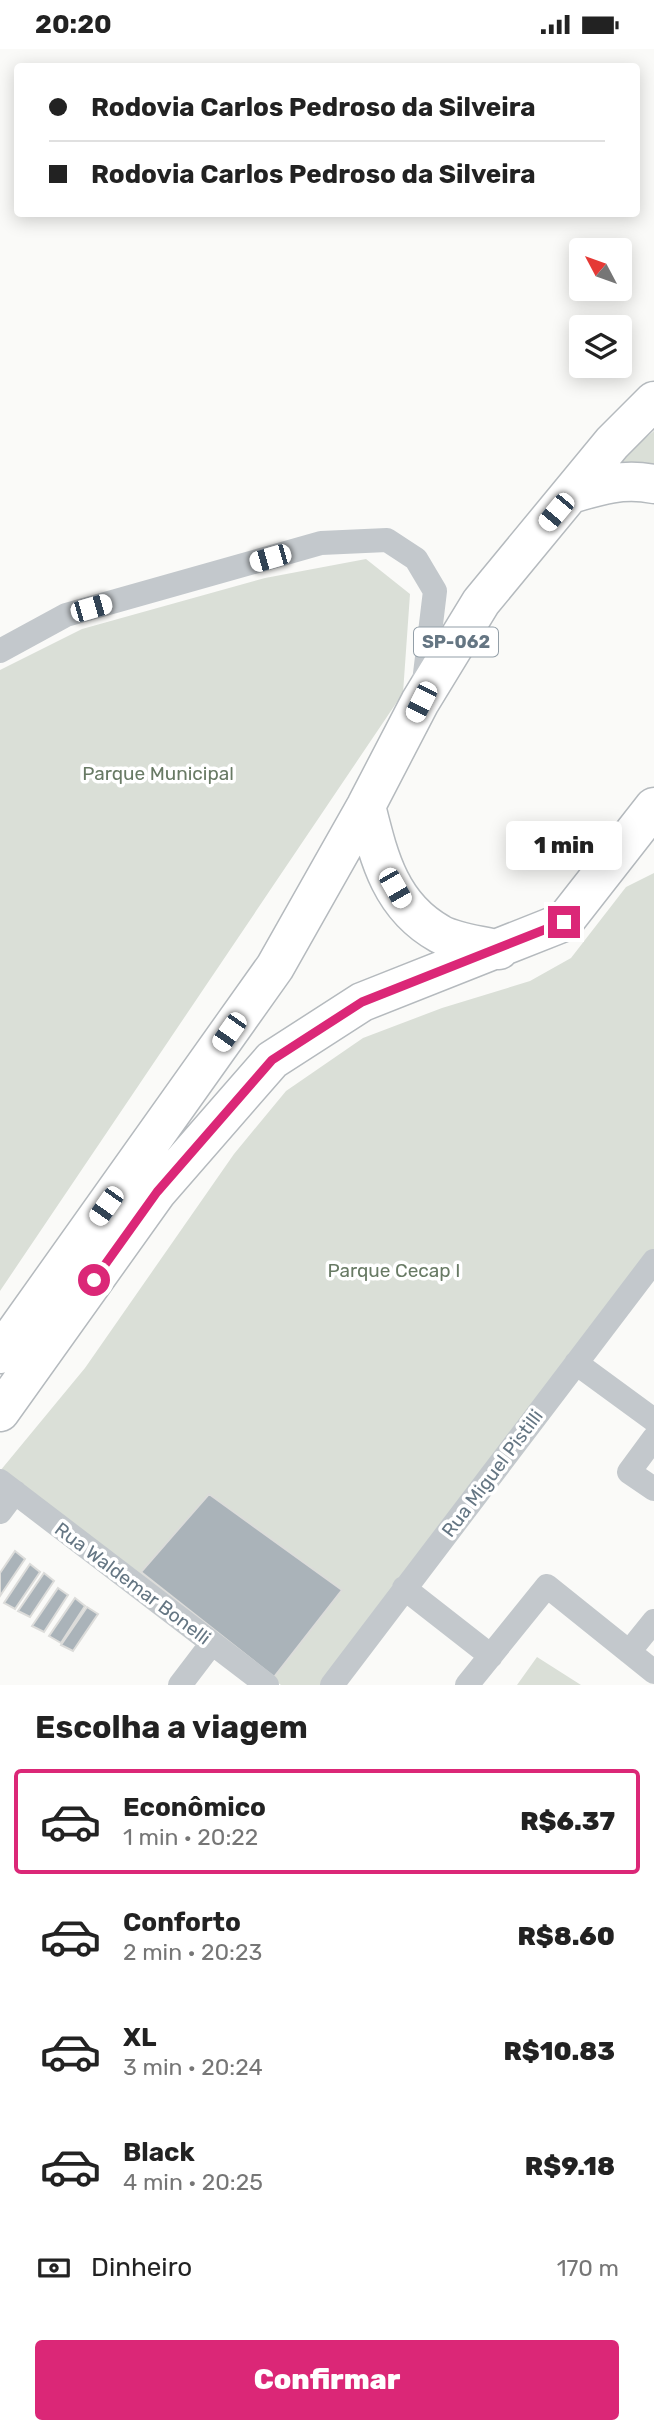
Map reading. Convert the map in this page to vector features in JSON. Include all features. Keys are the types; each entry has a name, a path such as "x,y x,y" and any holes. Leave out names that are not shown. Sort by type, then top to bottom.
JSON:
{"main road":[{"name":"SP-062","path":"0,1355 275,967 421,702 481,602 612,443 654,401"},
{"path":"571,494 603,483 636,480 654,484"},
{"path":"366,806 379,859 408,912 442,935 499,950"},
{"path":"0,1412 157,1192 272,1060 362,1002 564,922 654,807"}],"street":[{"name":"SP-062","path":"0,651 66,615 321,544 387,540 416,559 435,591 421,702"},
{"path":"618,854 654,843"},
{"name":"Rua Miguel Pistilli","path":"332,1685 654,1261"},
{"path":"576,1363 654,1420"},
{"path":"654,1438 629,1472 654,1489"},
{"path":"0,1513 7,1486"},
{"name":"Rua Waldemar Bonelli","path":"7,1486 267,1685"},
{"path":"467,1685 547,1586 654,1672"},
{"path":"404,1588 491,1655"},
{"path":"629,1652 654,1621"},
{"path":"180,1685 212,1643"},
{"path":"650,1685 654,1681"}],"green space":[{"path":"654,431 654,465 638,463 609,468"},
{"name":"Parque Municipal","path":"366,559 410,594 403,693 0,1291 0,670 82,629 265,578"},
{"name":"Parque Cecap I","path":"654,873 654,1252 325,1685 281,1685 0,1471 85,1368 234,1154 286,1091 363,1038 442,1008 530,981 571,958 626,887"},
{"path":"537,1657 581,1685 517,1685"}],"building":[{"path":"209,1494 342,1590 274,1677 141,1572"},
{"path":"15,1551 25,1559 0,1596 0,1573"},
{"path":"30,1564 40,1572 15,1609 4,1603"},
{"path":"44,1573 54,1581 30,1617 18,1611"},
{"path":"58,1588 68,1595 44,1632 32,1626"},
{"path":"75,1598 85,1606 61,1643 49,1636"},
{"path":"87,1607 98,1614 73,1651 61,1645"}],"route":[{"path":"94,1280 157,1192 272,1060 362,1002 564,922"}]}
